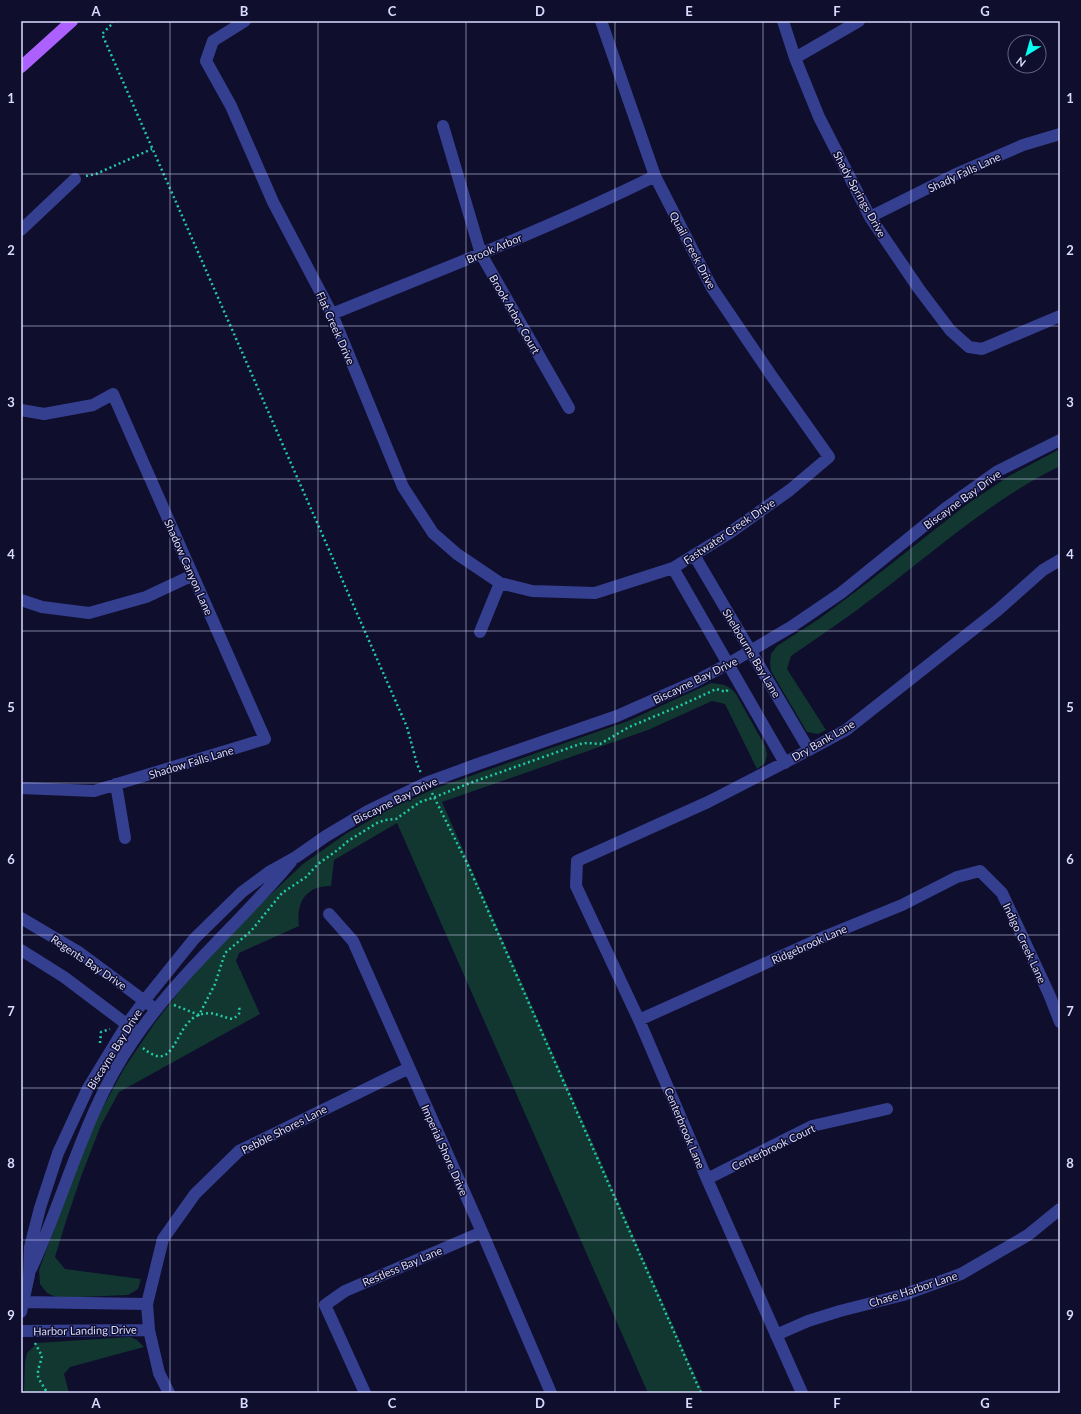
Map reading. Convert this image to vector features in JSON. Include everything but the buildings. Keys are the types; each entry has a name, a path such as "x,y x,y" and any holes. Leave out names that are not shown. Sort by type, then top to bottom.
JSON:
{"main road":[{"path":"21,67 72,21"}],"street":[{"name":"Flat Creek Drive","path":"245,21 213,41 206,61 231,106 273,202 332,314 402,487 433,533 458,554 500,583"},
{"name":"Quail Creek Drive","path":"601,21 654,176 712,288 829,457"},
{"name":"Shady Springs Drive","path":"783,21 795,58 819,118 870,217 918,290 950,330 969,347 982,349 1060,316"},
{"path":"795,58 858,21"},
{"name":"Brook Arbor Court","path":"443,126 481,254 569,408"},
{"name":"Shady Falls Lane","path":"870,217 954,175 1023,145 1060,134"},
{"name":"Brook Arbor","path":"332,314 481,254 618,194 654,176"},
{"path":"21,230 75,179"},
{"name":"Shadow Canyon Lane","path":"21,410 44,414 93,405 113,394 265,739"},
{"name":"Biscayne Bay Drive","path":"29,1275 30,1247 40,1208 58,1153 88,1088 126,1024 144,1001 194,939 242,892 269,872 296,857 368,810 426,783 475,764 618,716 694,682 728,664 791,627 841,593 946,508 998,471 1060,440"},
{"name":"Fastwater Creek Drive","path":"500,583 532,591 594,593 673,568 728,534 783,494 829,457"},
{"name":"Shelbourne Bay Lane","path":"694,555 809,750"},
{"name":"Dry Bank Lane","path":"577,861 708,802 846,730 998,610 1043,570 1060,560"},
{"path":"673,568 785,763"},
{"path":"21,600 42,607 88,613 146,597 193,575"},
{"path":"480,632 500,583"},
{"name":"Shadow Falls Lane","path":"21,788 94,790 265,739"},
{"path":"116,784 125,838"},
{"name":"Biscayne Bay Drive","path":"21,1305 29,1275 40,1251 71,1168 102,1094 133,1041 155,1009 198,961 276,881 296,857"},
{"name":"Centerbrook Lane","path":"577,861 576,886 639,1020 707,1180 802,1393"},
{"name":"Ridgebrook Lane","path":"639,1020 826,936 902,905 957,877 980,871"},
{"name":"Indigo Creek Lane","path":"980,871 1002,893 1055,992 1060,1022"},
{"name":"Imperial Shore Drive","path":"329,914 353,941 482,1232 551,1393"},
{"name":"Regents Bay Drive","path":"21,918 80,953 155,1009"},
{"path":"21,950 64,977 139,1033"},
{"name":"Pebble Shores Lane","path":"169,1393 159,1373 149,1330 147,1304 163,1239 195,1194 239,1152 409,1068"},
{"name":"Centerbrook Court","path":"707,1180 812,1126 887,1109"},
{"name":"Chase Harbor Lane","path":"776,1335 808,1321 903,1295 961,1274 1028,1235 1060,1209"},
{"name":"Restless Bay Lane","path":"365,1393 325,1305 345,1290 482,1232"},
{"path":"21,1305 147,1304"},
{"name":"Harbor Landing Drive","path":"24,1331 149,1330"}],"path":[{"path":"112,21 113,23 102,34 407,727 417,764 467,863 701,1393"},
{"path":"75,179 96,174 152,149"},
{"path":"199,1015 214,988 225,953 251,931 282,893 306,877 318,864 348,841 377,823 385,820 396,819 420,802 580,744 600,744 629,727 716,689 726,692 736,677"},
{"path":"24,1331 39,1348 42,1356 38,1378 44,1385 47,1393"}],"green space":[{"path":"1060,449 1060,466 1035,479 989,509 857,610 791,656 787,669 826,730 818,734 807,732 771,671 771,654 777,646 819,619 966,505 1009,476"},
{"path":"711,683 725,686 736,694 765,746 767,754 765,763 757,769 725,704 712,701 648,730 442,802 703,1393 648,1393 397,823 334,860 331,886 315,889 304,897 299,910 299,926 239,953 236,961 260,1014 119,1092 101,1125 82,1174 55,1257 65,1269 141,1279 138,1289 128,1295 58,1298 47,1293 40,1284 39,1270 80,1158 98,1116 125,1067 154,1024 198,967 256,908 303,864 347,833 390,809 436,788 628,721"},
{"path":"130,1337 137,1340 144,1347 70,1367 64,1374 69,1393 24,1393 25,1362 27,1353 37,1343"}]}
